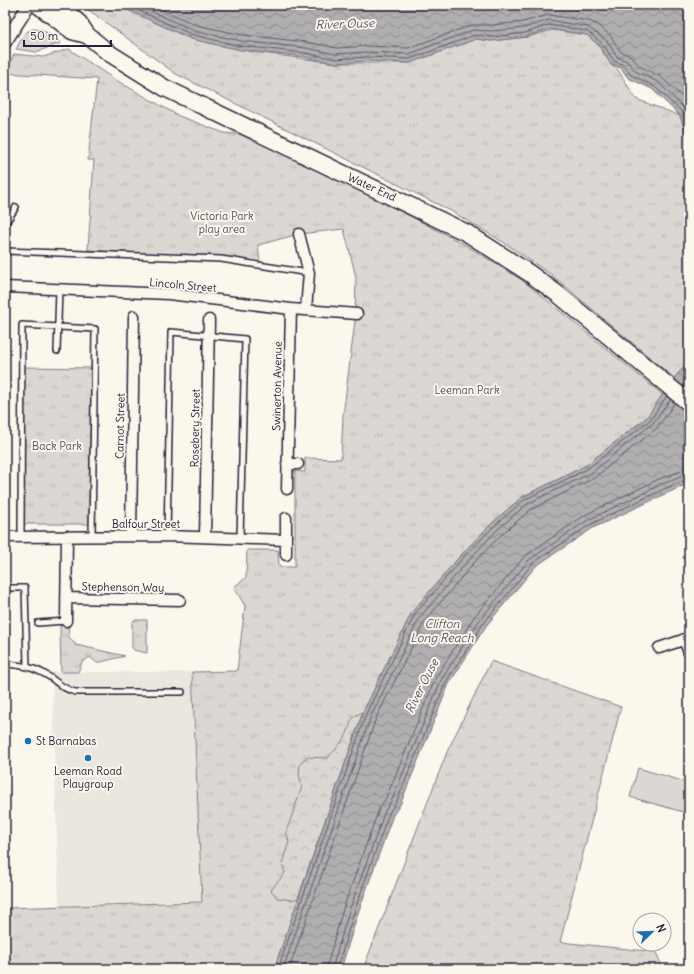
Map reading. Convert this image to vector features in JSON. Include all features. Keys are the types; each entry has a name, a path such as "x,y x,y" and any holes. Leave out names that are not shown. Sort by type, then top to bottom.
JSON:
{"main road":[{"name":"Water End","path":"38,5 72,31 87,35"},
{"name":"Water End","path":"58,5 79,23 87,35 110,53 172,91 467,233 553,291 689,403"}],"street":[{"path":"7,34 29,5"},
{"path":"299,234 309,273 306,310"},
{"name":"Lincoln Street","path":"5,287 170,294 291,309 357,314"},
{"name":"Swinerton Avenue","path":"287,489 291,309"},
{"name":"Carnot Street","path":"131,536 134,316"},
{"name":"Rosebery Street","path":"205,537 209,320"},
{"path":"287,464 298,464"},
{"path":"286,518 286,554"},
{"name":"Stephenson Way","path":"66,621 67,536"},
{"name":"Balfour Street","path":"5,537 167,536 286,540"},
{"name":"Stephenson Way","path":"66,598 180,600"},
{"path":"659,648 687,639 689,653"}],"lane":[{"path":"5,221 7,221 16,207"},
{"path":"5,251 221,259 309,273"},
{"path":"57,351 59,290"},
{"path":"21,537 22,325 95,329 92,536"},
{"path":"167,536 171,332 245,339 240,538"},
{"path":"5,588 25,588 28,666"},
{"path":"38,623 66,621"},
{"path":"5,664 28,666 49,677 61,688 75,692 182,692"}],"shaded area":[{"path":"52,672 192,672 202,902 59,906"}],"green space":[{"path":"82,5 117,5 191,39 253,52 336,63 410,63 476,39 491,41 528,37 552,30 587,35 598,45 612,66 618,70 636,99 680,116 689,141 689,362 674,378 553,276 503,242 451,211 176,74"},
{"path":"33,29 43,30 61,43 36,52 16,49 25,33"},
{"name":"Leeman Park","path":"69,49 114,79 179,116 224,133 247,135 309,164 462,243 522,280 663,395 647,417 585,466 522,497 491,524 460,556 412,612 363,712 274,969 5,969 5,908 202,902 192,672 237,671 245,606 234,587 246,578 247,550 278,550 279,567 295,567 295,471 305,472 305,458 341,459 343,416 355,321 356,277 344,229 299,234 258,245 260,262 88,250 94,160 88,160 97,79 6,73 14,54 43,57"},
{"name":"Back Park","path":"24,367 91,368 89,524 24,524"},
{"path":"134,620 147,620 147,653 134,650 132,648 132,623"},
{"path":"60,625 68,625 69,637 76,645 125,656 97,663 90,657 82,662 78,672 61,672"},
{"path":"491,661 621,707 560,942 632,950 632,952 656,952 663,969 363,969 447,752"},
{"path":"363,712 298,898 292,900 277,898 271,890 285,873 282,863 289,842 286,832 302,787 299,774 300,764 306,757 328,758 345,737 352,719"},
{"path":"638,768 689,783 689,806 687,813 630,797"}],"water":[{"name":"River Ouse","path":"117,5 689,5 689,141 680,116 652,89 628,78 621,68 611,65 600,46 587,35 550,29 526,37 491,41 476,39 410,63 367,61 336,63 304,57 240,50 191,39"},
{"name":"Clifton Long Reach","path":"689,362 689,483 593,528 536,566 486,626 449,684 400,805 393,815 358,913 341,969 274,969 363,712 412,612 460,556 491,524 522,497 585,466 647,417 674,378"}],"place":[{"name":"St Barnabas","path":"28,741"},
{"name":"Leeman Road Playgroup","path":"88,758"}],"park label":[{"name":"Victoria Park play area","path":"222,222"}]}
